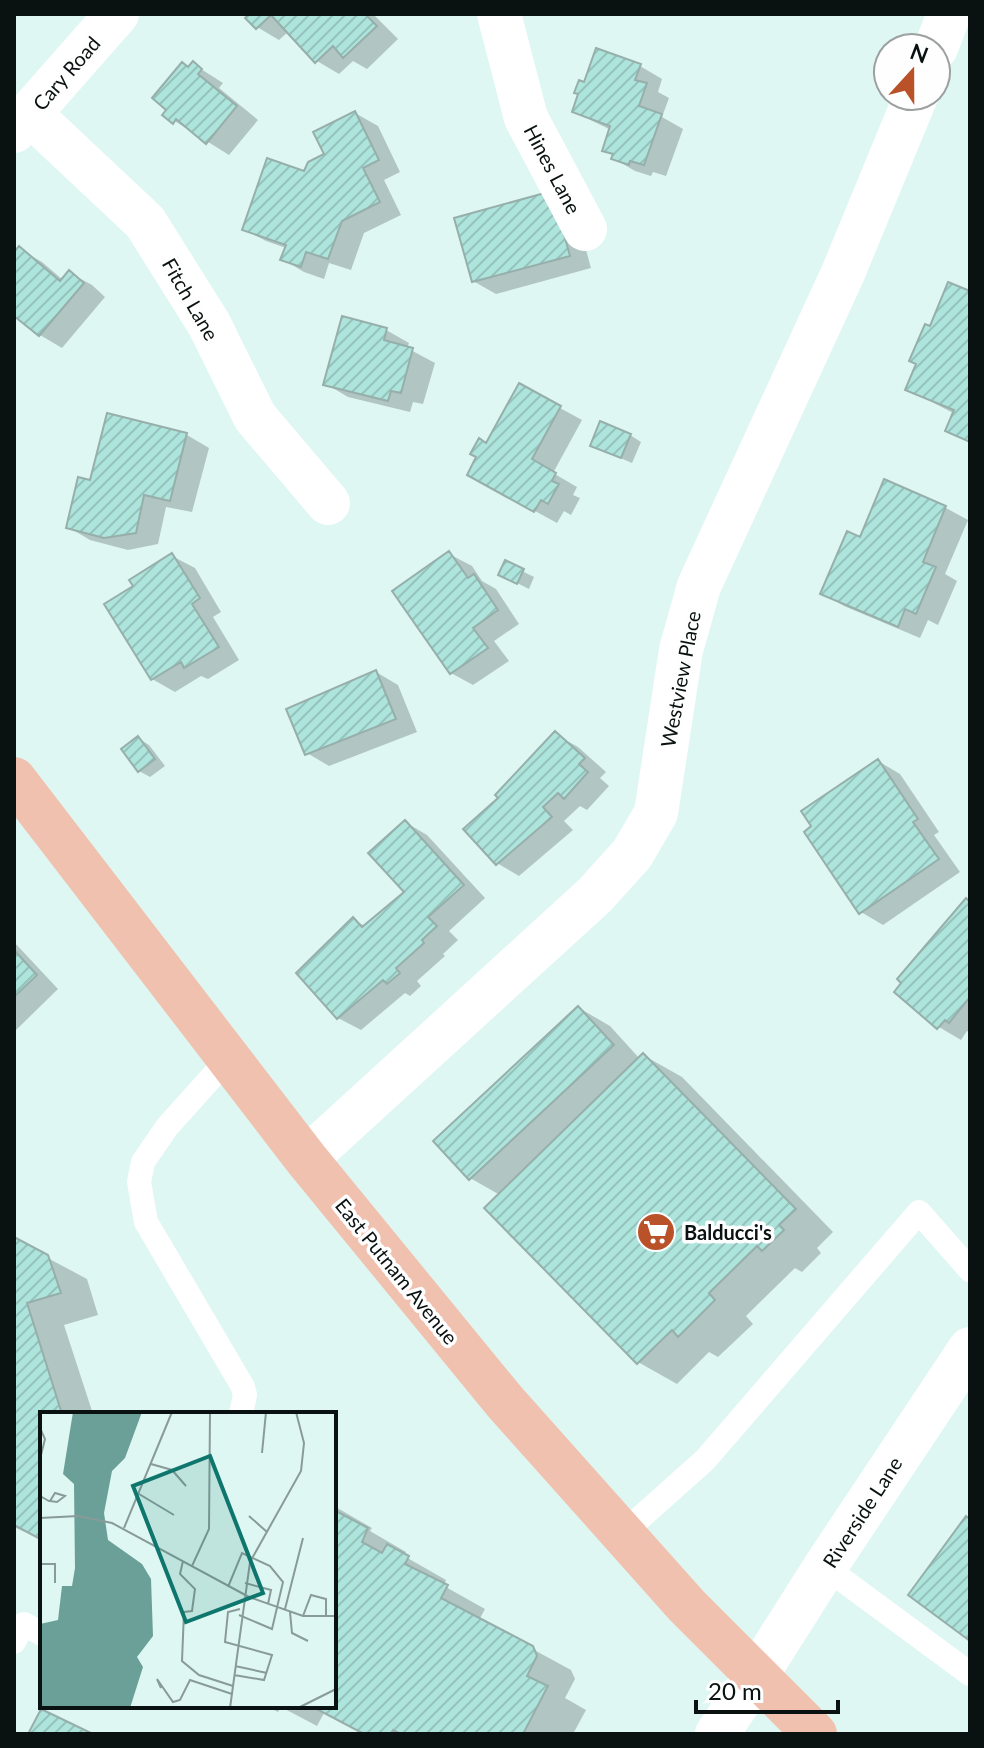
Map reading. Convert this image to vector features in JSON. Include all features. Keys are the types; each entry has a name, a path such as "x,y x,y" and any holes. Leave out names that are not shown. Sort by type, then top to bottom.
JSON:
{"main road":[{"name":"East Putnam Avenue","path":"14,779 306,1159 505,1402 687,1606 815,1734"}],"street":[{"name":"Cary Road","path":"22,122 117,14"},
{"name":"Hines Lane","path":"499,14 526,118 585,229"},
{"name":"Westview Place","path":"306,1159 595,895 632,854 656,813 681,650 699,586 843,273 909,112"},
{"name":"Fitch Lane","path":"22,122 145,222 209,324 255,417 328,503"},
{"name":"Riverside Lane","path":"717,1734 970,1349"}],"lane":[{"path":"228,1059 167,1127 143,1162 139,1182 146,1222 243,1387 245,1395 241,1412"},
{"path":"622,1534 705,1460 919,1212 970,1270"},
{"path":"825,1567 970,1674"},
{"path":"14,1642 24,1624 40,1633"}],"building":[{"path":"249,14 365,14 377,26 343,58 333,46 315,63 271,15 256,29 245,18"},
{"path":"596,48 641,64 635,80 647,83 639,106 662,114 644,165 630,161 629,165 611,159 613,154 602,151 610,126 572,112 578,94 574,93 579,80 584,82"},
{"path":"193,61 202,69 198,74 237,106 206,144 176,119 173,124 162,115 166,110 152,98 182,62 188,67"},
{"path":"355,111 379,160 363,168 380,202 342,221 328,259 306,252 301,267 280,260 286,245 242,230 267,158 304,171 308,162 324,154 313,132"},
{"path":"552,191 570,256 472,282 454,218"},
{"path":"19,246 60,281 69,270 84,283 39,336 14,316 14,252"},
{"path":"948,282 970,291 970,442 945,431 954,410 905,390 916,364 909,361 925,324 930,326"},
{"path":"342,316 387,328 384,340 413,348 401,393 391,391 388,401 323,385"},
{"path":"519,383 561,406 532,459 556,473 552,481 559,484 548,504 541,500 534,512 467,475 476,457 470,454 479,438 486,443"},
{"path":"107,413 187,433 170,501 144,495 136,533 104,538 66,528 78,477 90,480"},
{"path":"600,421 631,434 621,458 590,446"},
{"path":"884,479 946,506 923,562 936,567 916,614 905,609 898,627 820,594 847,531 860,537"},
{"path":"449,551 468,578 474,574 498,610 473,628 488,648 450,674 392,591"},
{"path":"172,553 200,598 192,604 219,647 184,668 181,662 151,680 104,604 133,586 129,580"},
{"path":"505,560 524,569 517,584 498,575"},
{"path":"376,670 396,719 305,755 286,709"},
{"path":"555,731 585,758 579,764 588,772 564,799 558,793 543,807 552,817 496,865 463,829 498,798 495,795"},
{"path":"138,736 155,759 138,772 121,749"},
{"path":"878,759 918,819 913,822 939,859 859,914 804,832 811,826 801,811"},
{"path":"405,820 464,885 428,917 437,926 422,940 424,943 396,968 400,973 387,984 383,980 337,1019 296,973 353,917 362,927 404,892 368,853"},
{"path":"966,898 970,902 970,997 949,1023 945,1020 937,1029 894,992 901,983 897,979"},
{"path":"14,950 37,975 14,997"},
{"path":"578,1006 614,1045 469,1180 433,1141"},
{"path":"643,1053 796,1209 779,1225 784,1230 762,1251 757,1246 709,1293 715,1300 678,1337 672,1330 637,1364 484,1208"},
{"path":"14,1237 48,1255 61,1293 27,1303 61,1412 40,1412 40,1539 14,1525"},
{"path":"336,1511 368,1528 362,1542 382,1553 387,1544 409,1556 405,1564 448,1585 441,1598 533,1646 537,1656 527,1676 548,1686 523,1734 401,1734 393,1730 391,1734 364,1734 315,1708 336,1708"},
{"path":"966,1516 970,1519 970,1641 908,1595"},
{"path":"41,1709 93,1734 28,1734"}],"place":[{"name":"Balducci's","path":"656,1232"}]}
